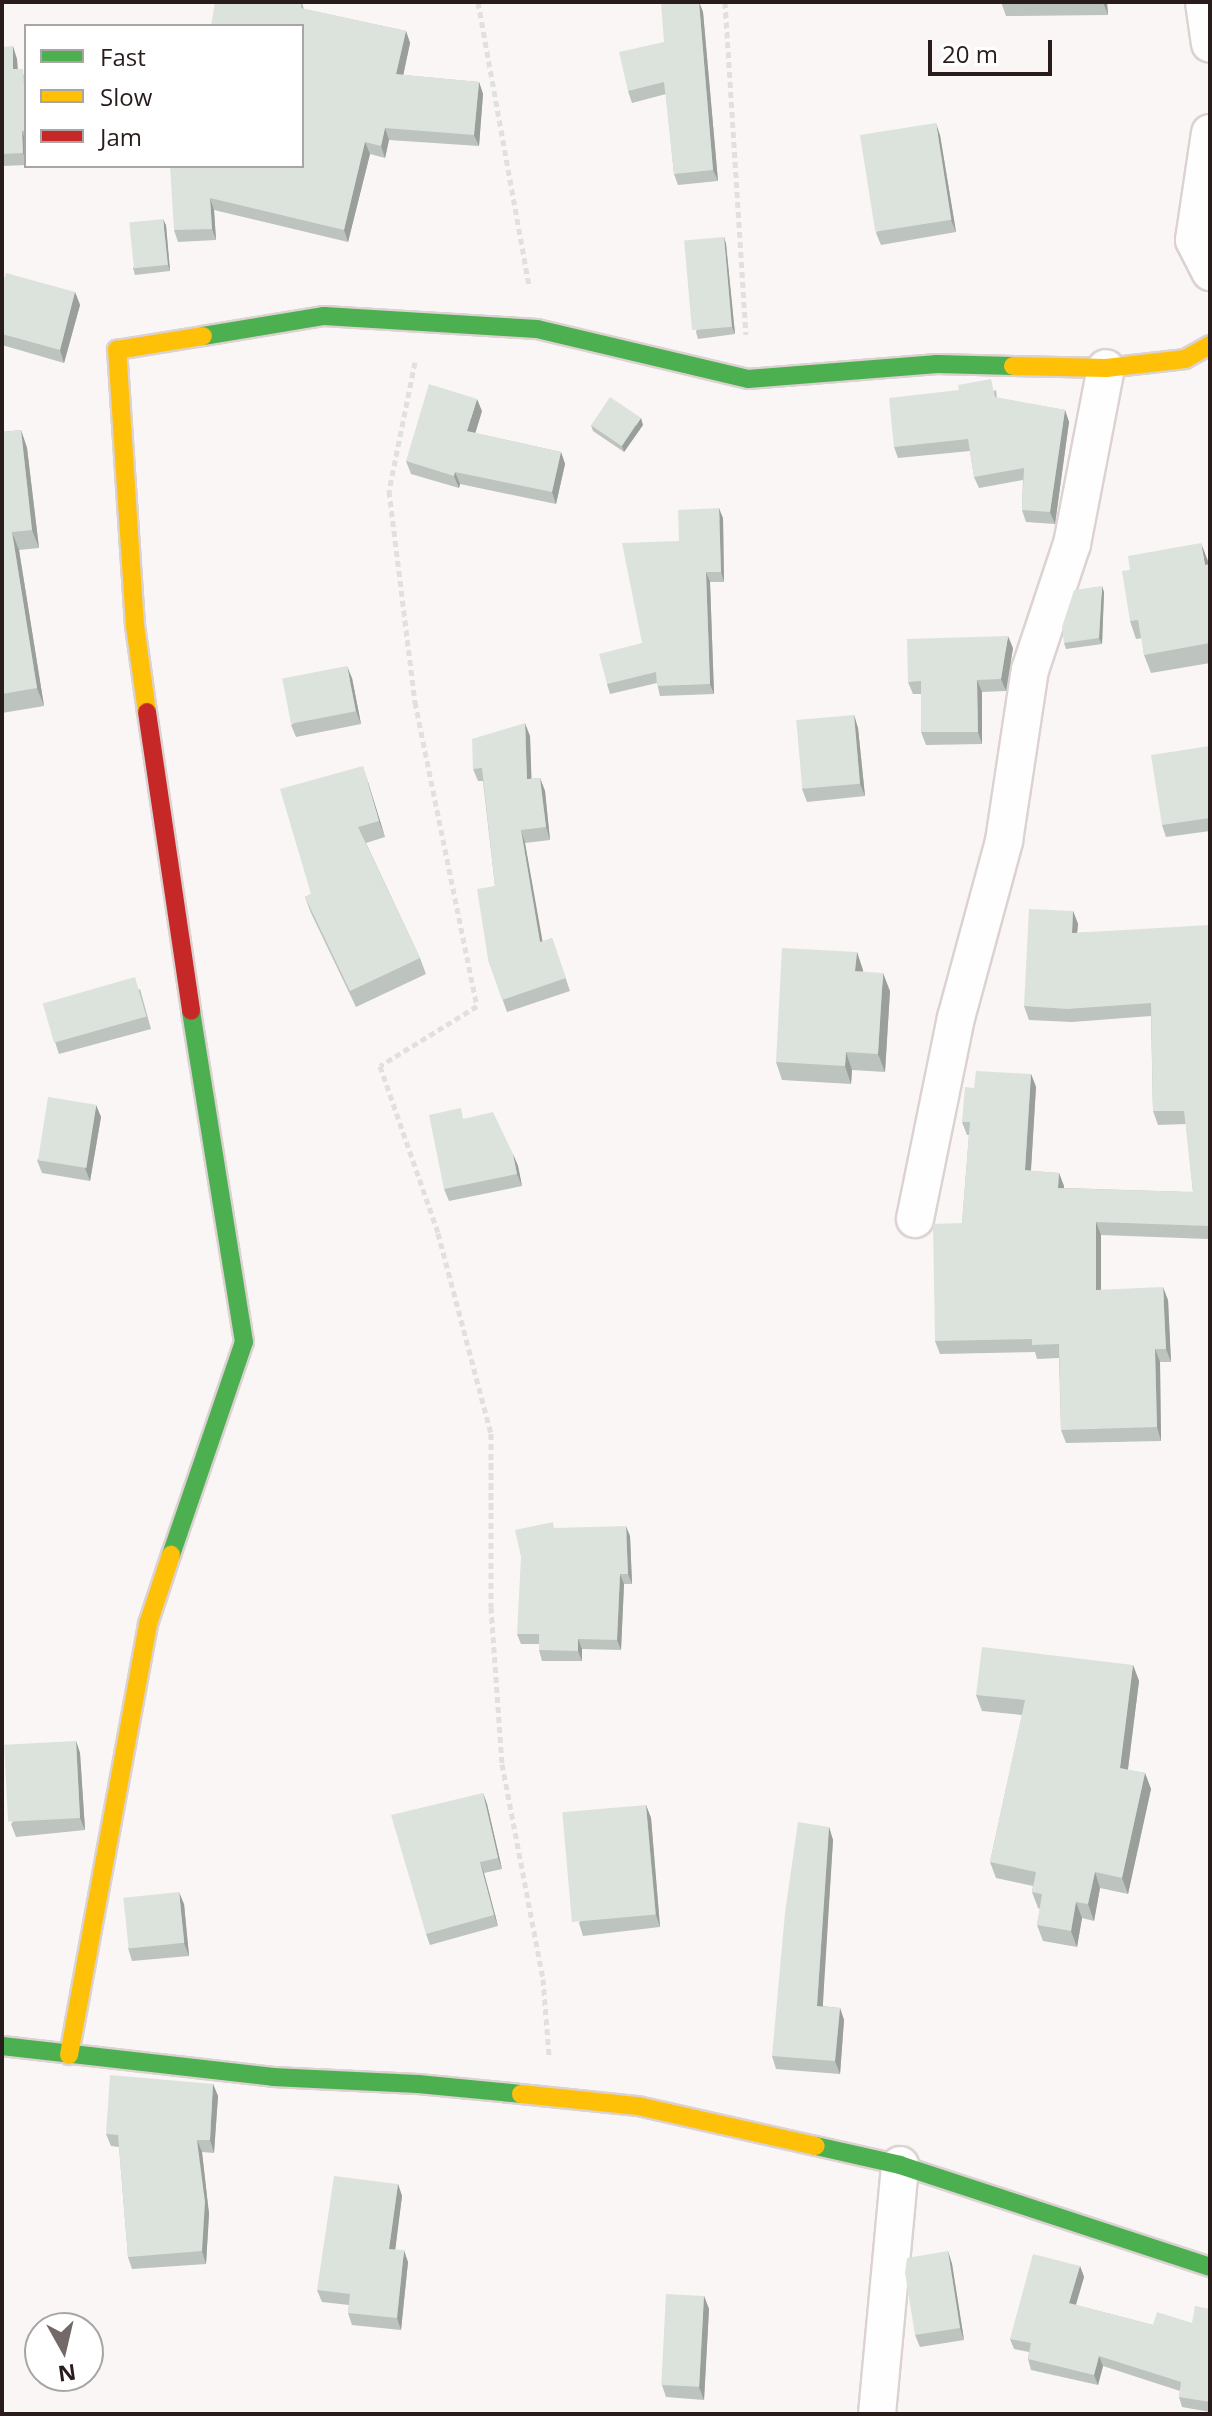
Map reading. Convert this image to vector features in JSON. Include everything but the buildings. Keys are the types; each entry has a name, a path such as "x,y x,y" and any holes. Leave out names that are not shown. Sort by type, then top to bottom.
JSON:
{"street":[{"path":"1204,2 1210,44"},
{"path":"1210,133 1194,240 1210,272"},
{"path":"69,2055 148,1624 244,1342 204,1103 135,626 117,350 324,316 537,329 748,379 937,364 1106,368 1185,359 1210,345"},
{"path":"915,1219 956,1018 1004,841 1030,670 1072,544 1106,368"},
{"path":"2,2046 273,2077 418,2084 638,2106 900,2165 1210,2267"},
{"path":"877,2414 900,2165"}],"path":[{"path":"478,2 537,329"},
{"path":"725,2 748,379"},
{"path":"424,322 389,491 415,702 477,1006 380,1066 438,1233 491,1433 491,1607 502,1764 543,1979 552,2097"}],"traffic: fast":[{"path":"203,336 324,316 537,329 748,379 937,364 1013,366"},
{"path":"171,1555 244,1342 191,1011"},
{"path":"2,2046 273,2077 418,2084 521,2094"},
{"path":"816,2146 900,2165 1210,2267"}],"traffic: slow":[{"path":"147,712 135,626 117,350 203,336"},
{"path":"1013,366 1106,368 1185,359 1210,345"},
{"path":"69,2055 148,1624 171,1555"},
{"path":"521,2094 638,2106 816,2146"}],"traffic: jam":[{"path":"147,712 191,1011"}]}
